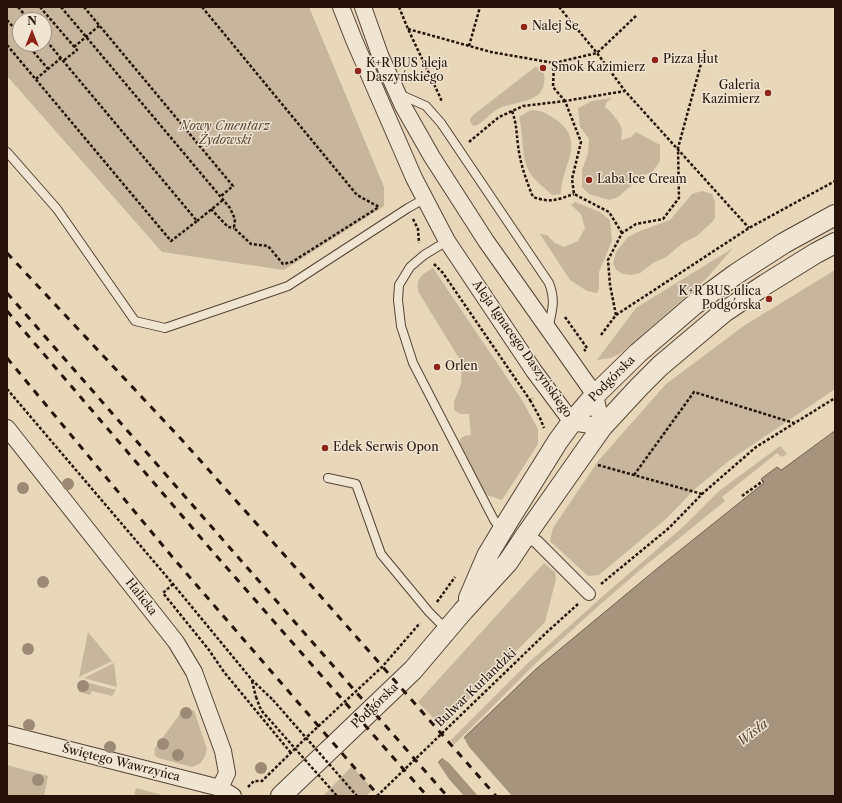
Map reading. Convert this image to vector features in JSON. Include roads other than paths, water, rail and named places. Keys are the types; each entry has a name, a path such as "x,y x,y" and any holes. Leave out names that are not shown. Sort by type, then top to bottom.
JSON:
{"street":[{"name":"Aleja Ignacego Daszyńskiego","path":"341,7 424,199 447,241 541,382 572,422 602,427"},
{"path":"363,7 380,55 396,93 432,157 486,241 595,395 602,427"},
{"name":"Podgórska","path":"463,611 487,556 502,531 558,442 572,422 595,395 638,353 695,304 736,274 784,243 835,215"},
{"name":"Podgórska","path":"281,796 413,670 463,611 508,562 602,427 660,366 724,312 766,284 835,243"},
{"name":"Halicka","path":"7,428 176,642 194,672 223,751 227,773 227,792"},
{"path":"526,535 537,542 589,594"},
{"name":"Świętego Wawrzyńca","path":"7,734 227,792"}],"lane":[{"path":"396,93 426,106 441,123 460,149 549,283 553,293 554,302 548,329"},
{"path":"7,152 57,209 135,321 165,328 288,286 424,199"},
{"path":"447,241 424,255 410,267 399,285 398,300 401,326 413,363 494,520 502,531"},
{"path":"328,478 356,484 381,554 429,612 447,630"}],"water":[{"name":"Wisła","path":"835,431 835,796 403,796 536,669 659,567 764,483 761,479 777,467 781,470"}],"railway":[{"path":"7,253 182,440 496,796"},
{"path":"7,293 447,796"},
{"path":"7,311 213,552 427,796"},
{"path":"7,358 174,559 379,796"}],"place":[{"name":"Nalej Se","path":"524,27"},
{"name":"Pizza Hut","path":"655,60"},
{"name":"Smok Kazimierz","path":"543,68"},
{"name":"K+R BUS aleja Daszyńskiego","path":"358,71"},
{"name":"Galeria Kazimierz","path":"768,93"},
{"name":"Laba Ice Cream","path":"589,180"},
{"name":"K+R BUS ulica Podgórska","path":"769,299"},
{"name":"Orlen","path":"437,367"},
{"name":"Edek Serwis Opon","path":"325,448"}],"park label":[{"name":"Nowy Cmentarz Żydowski","path":"225,134"}]}
